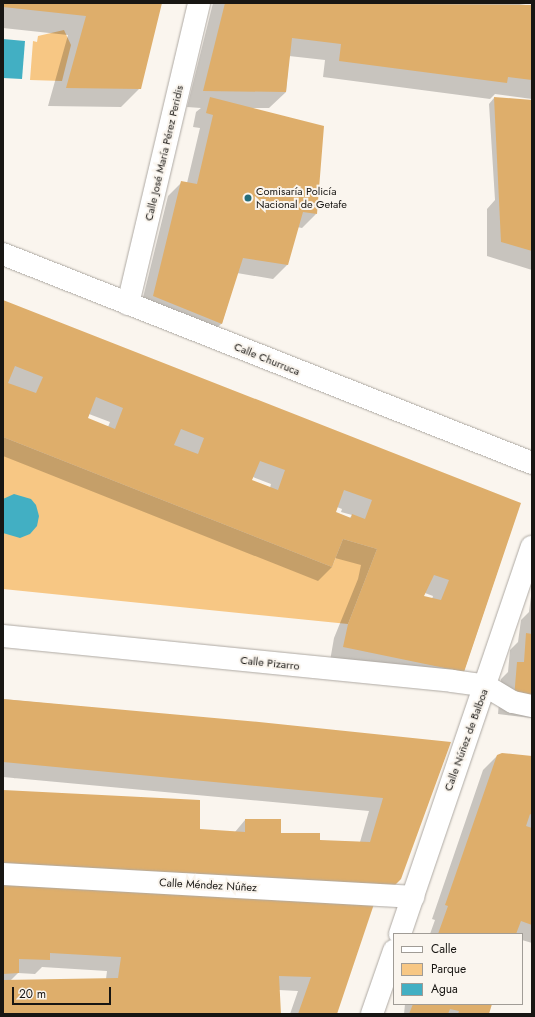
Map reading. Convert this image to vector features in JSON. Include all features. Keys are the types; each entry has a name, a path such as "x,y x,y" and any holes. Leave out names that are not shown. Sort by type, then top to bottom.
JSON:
{"street":[{"name":"Calle José María Pérez Peridis","path":"128,304 199,3"},
{"name":"Calle Churruca","path":"3,254 532,463"},
{"name":"Calle Núñez de Balboa","path":"400,933 471,722 486,686 488,671 532,547"},
{"name":"Calle Pizarro","path":"3,636 452,681 486,686 512,702 532,706"},
{"name":"Calle Méndez Núñez","path":"3,874 413,897"},
{"path":"372,1014 393,954"}],"green space":[{"path":"64,30 71,45 62,81 30,80 33,41 37,42 38,36"},
{"path":"3,437 332,567 343,539 377,549 348,624 3,589"}],"water":[{"path":"3,39 25,41 22,79 3,78"},
{"path":"14,494 31,499 36,505 39,516 37,526 30,534 20,538 3,533 3,499"}],"building":[{"path":"3,3 162,3 141,89 66,88 86,16 3,7"},
{"path":"225,3 532,5 532,80 508,77 507,83 339,61 341,44 292,38 286,92 203,91"},
{"name":"Comisaría Policía Nacional de Getafe","path":"210,97 324,126 317,214 303,212 288,265 243,258 222,324 153,296 181,181 197,184 213,115 206,113"},
{"path":"494,97 532,100 532,251 501,242"},
{"path":"3,300 521,503 464,672 343,647 348,624 377,549 343,539 332,567 3,437","holes":["15,366 43,377 36,393 8,383","96,397 123,408 115,429 88,418","181,429 204,438 198,454 174,445","260,461 285,470 278,490 252,480","344,490 372,500 365,519 352,514 351,518 336,512","434,575 449,580 441,600 424,596"]},
{"path":"526,633 532,634 532,700 514,698 517,662 524,662"},
{"path":"3,699 259,722 451,742 401,879 394,886 3,868 3,790 200,800 200,829 245,832 245,819 281,819 281,833 320,833 320,840 370,842 383,798 3,762"},
{"path":"502,753 532,756 532,815 530,814 526,826 532,828 532,925 521,921 516,933 438,933 448,906 445,905 497,755"},
{"path":"3,880 374,904 337,1014 298,1014 311,977 279,976 281,1014 3,1014 3,980 118,978 121,957 50,953 50,960 19,959 19,973 3,974"},
{"path":"413,1005 492,1005 489,1014 458,1014 459,1011 450,1009 448,1014 409,1014"}],"place":[{"name":"Comisaría Policía Nacional de Getafe","path":"248,198"}]}
